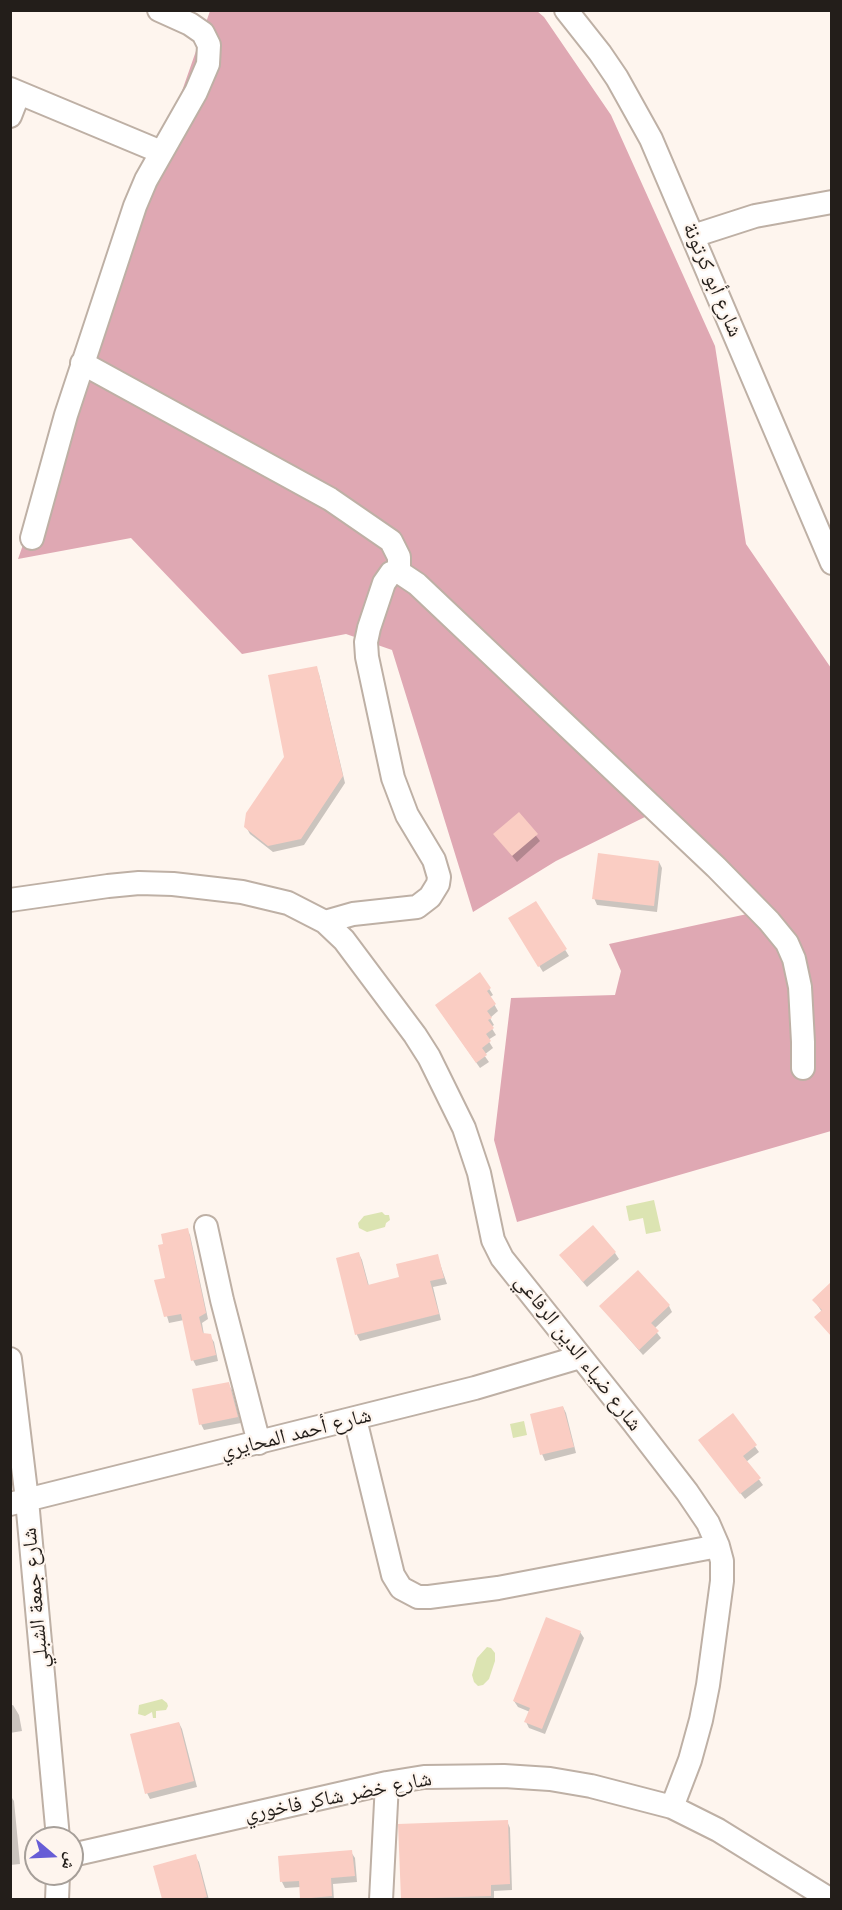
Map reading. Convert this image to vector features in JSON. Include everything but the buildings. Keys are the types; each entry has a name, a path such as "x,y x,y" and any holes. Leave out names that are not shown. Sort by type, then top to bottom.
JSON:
{"street":[{"path":"32,537 82,363 131,216 146,180 204,75 209,54 206,38 198,29 159,10"},
{"name":"شارع أبو كرتونة","path":"566,10 600,53 651,139 831,563"},
{"path":"10,116 15,91 161,152"},
{"path":"693,236 755,216 831,202"},
{"path":"82,363 330,499 391,541 399,557 399,572"},
{"path":"325,922 353,914 417,907 430,897 438,884 439,877 434,860 407,815 393,778 367,657 366,642 369,628 384,583 391,573 399,572 417,584 716,867 769,921 787,943 800,987 803,1068"},
{"name":"شارع ضياء الدين الرفاعي","path":"10,900 139,883 266,896 304,910 325,922 351,950 398,1011 429,1057 464,1128 479,1173 493,1240 502,1258 547,1312 687,1492 708,1523 718,1546 722,1561 722,1581 708,1685 693,1750 672,1807"},
{"path":"206,1227 222,1300 259,1443"},
{"name":"شارع أحمد المحايري","path":"19,1502 475,1389 580,1357"},
{"name":"شارع جمعة الشبلي","path":"10,1359 19,1502 57,1826"},
{"path":"355,1419 393,1575 401,1588 418,1597 498,1588 718,1546"},
{"name":"شارع خضر شاكر فاخوري","path":"84,1852 387,1783 424,1777 464,1775 550,1779 591,1786 672,1807 718,1830 831,1899"},
{"path":"381,1899 387,1783"}],"shaded area":[{"path":"210,11 537,11 544,17 611,115 715,346 746,544 831,668 831,1131 517,1222 494,1140 511,998 615,995 621,971 609,944 761,911 651,814 556,861 473,912 392,650 346,634 242,654 131,538 18,559"},
{"path":"654,1200 661,1231 646,1234 643,1218 629,1221 626,1206"},
{"path":"382,1212 389,1215 390,1220 385,1227 367,1232 359,1228 358,1223 364,1216"},
{"path":"524,1421 527,1435 513,1438 510,1424"},
{"path":"487,1647 495,1653 495,1661 489,1679 483,1685 478,1686 472,1675 477,1658"},
{"path":"162,1699 168,1706 166,1710 156,1711 156,1718 153,1718 152,1712 145,1716 138,1714 139,1705"}]}
